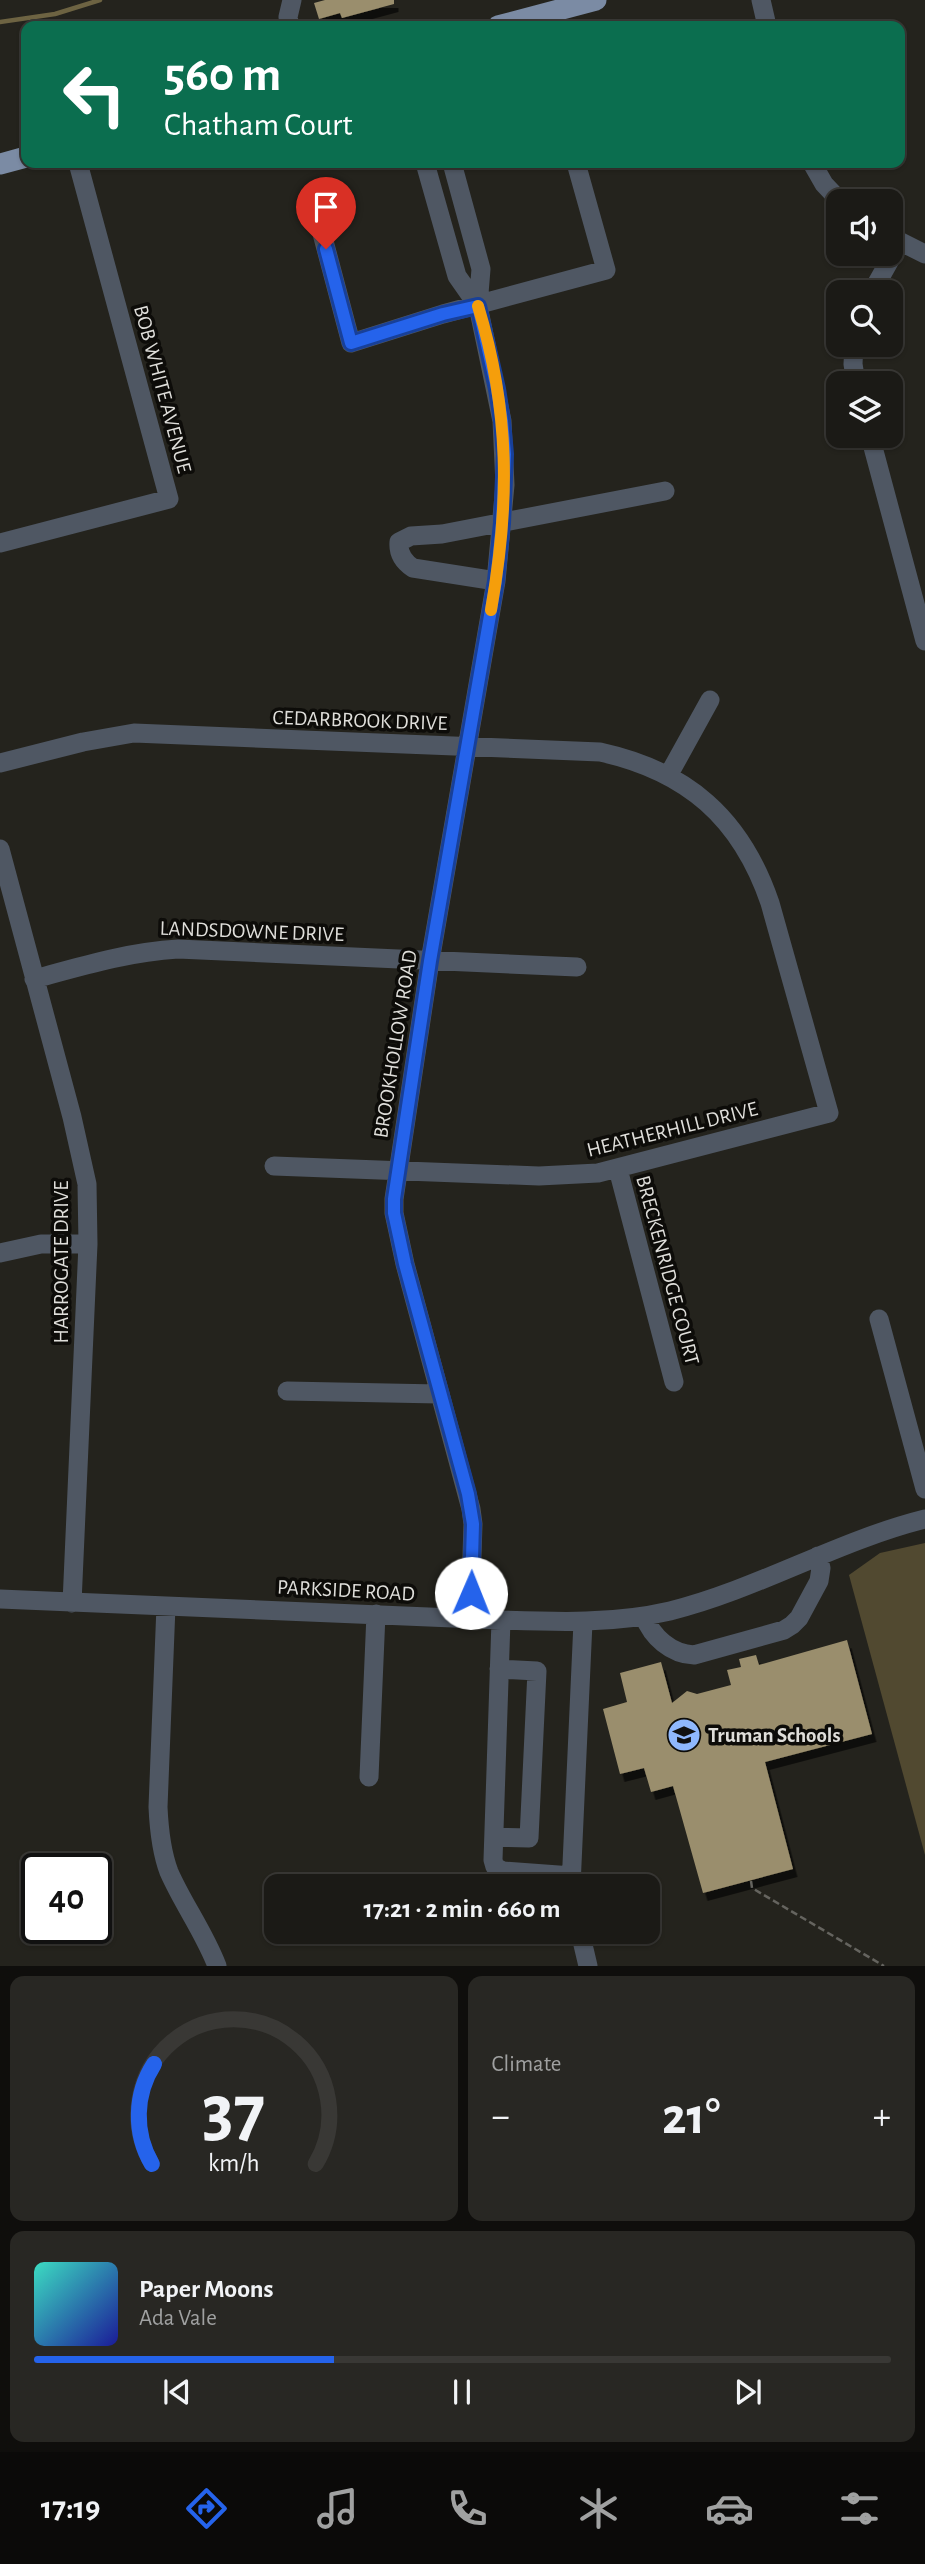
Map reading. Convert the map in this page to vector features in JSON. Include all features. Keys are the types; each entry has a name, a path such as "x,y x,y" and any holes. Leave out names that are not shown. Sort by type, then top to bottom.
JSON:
{"main road":[{"path":"517,21 596,0"},
{"path":"0,164 21,158"}],"street":[{"path":"289,21 292,0"},
{"path":"761,0 767,21"},
{"name":"BOB WHITE AVENUE","path":"0,543 169,499 79,168"},
{"name":"BROOKHOLLOW ROAD","path":"426,168 457,276 478,306"},
{"name":"BROOKHOLLOW ROAD","path":"453,168 481,269 478,306 502,421 505,454 502,523 496,581 430,961 398,1170 394,1213 439,1394 468,1494 473,1524 470,1619"},
{"path":"320,226 351,343 443,314 606,270 577,168"},
{"path":"815,168 828,189"},
{"path":"903,243 925,254"},
{"path":"873,448 925,641"},
{"path":"496,581 414,568 405,563 398,548 399,542 411,536 442,534 665,491"},
{"path":"668,776 710,700"},
{"name":"CEDARBROOK DRIVE","path":"0,763 83,742 134,733 600,752 646,765 668,776 708,805 731,826 752,858 776,922 828,1113"},
{"name":"HARROGATE DRIVE","path":"0,849 87,1184 88,1244 72,1603"},
{"name":"LANDSDOWNE DRIVE","path":"34,979 111,958 147,951 178,949 577,967"},
{"name":"HEATHERHILL DRIVE","path":"274,1166 564,1176 618,1169 828,1113"},
{"name":"BRECKENRIDGE COURT","path":"618,1169 674,1382"},
{"path":"0,1253 41,1244 88,1244"},
{"path":"879,1319 925,1489"},
{"path":"287,1391 439,1394"},
{"name":"PARKSIDE ROAD","path":"0,1599 583,1622 644,1616 705,1601 878,1533 925,1519"},
{"path":"644,1616 648,1628 657,1638 694,1655 784,1630 799,1618 819,1581 821,1568 818,1556"},
{"path":"166,1606 158,1807 160,1839 169,1871 209,1944 217,1965"},
{"path":"369,1777 376,1614"},
{"path":"501,1620 495,1867 523,1874"},
{"path":"571,1874 583,1622"},
{"path":"494,1837 529,1838 537,1671 499,1669"},
{"path":"583,1944 588,1965"}],"path":[{"path":"751,1881 752,1888 884,1965"}],"shaded area":[{"path":"925,1543 925,1855 849,1575 880,1553"}],"building":[{"path":"325,0 394,0 394,4 342,18 340,13 319,19 314,3"},
{"path":"847,1640 872,1734 765,1762 793,1869 703,1893 673,1786 651,1792 644,1768 620,1774 603,1709 627,1702 620,1673 661,1662 672,1703 687,1691 697,1694 731,1685 727,1670 741,1667 739,1659 756,1655 759,1665"}],"waterway":[{"path":"0,22 55,14 100,0"}],"slow traffic":[{"path":"478,306 497,389 505,454 502,523 491,610"}],"place":[{"name":"Truman Schools","path":"684,1735"}],"route":[{"path":"326,249 351,343 443,314 478,306 502,421 505,485 496,581 430,961 394,1199 394,1213 405,1264 468,1494 473,1524 471,1593"}]}
